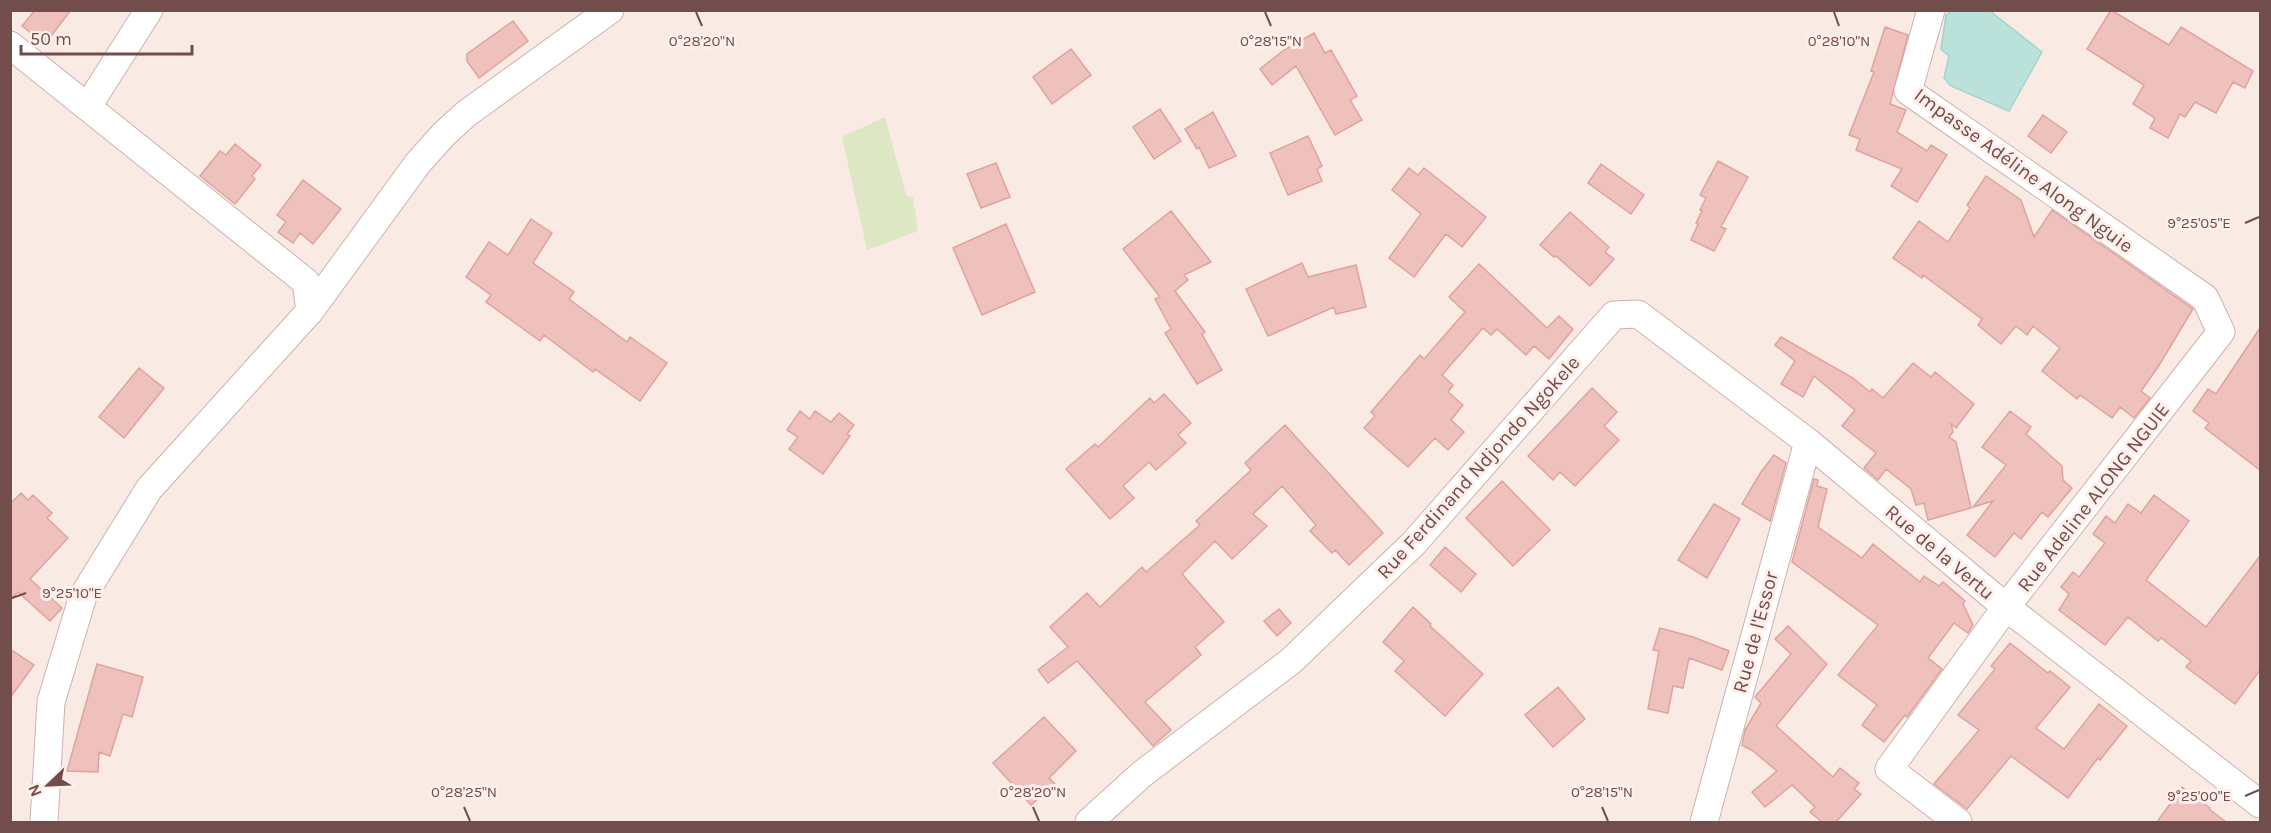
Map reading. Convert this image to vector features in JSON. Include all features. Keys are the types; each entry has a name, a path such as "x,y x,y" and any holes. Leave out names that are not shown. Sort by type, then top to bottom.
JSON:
{"street":[{"path":"88,106 149,10"},
{"path":"44,822 51,702 83,596 149,489 310,311 418,163 444,134 466,114 610,10"},
{"name":"Impasse Adéline Along Nguie","path":"1932,10 1908,91 2205,298"},
{"path":"10,45 306,282 310,311"},
{"name":"Rue Adeline ALONG NGUIE","path":"1958,822 1889,769 2006,607 2221,332 2205,298"},
{"name":"Rue de la Vertu","path":"1614,315 1638,314 1808,442 2006,607 2260,804"},
{"name":"Rue Ferdinand Ndjondo Ngokele","path":"1089,822 1142,774 1291,661 1407,550 1614,315"},
{"name":"Rue de l'Essor","path":"1704,822 1808,442"}],"green space":[{"path":"885,117 906,195 913,197 918,231 867,250 842,137"}],"water":[{"path":"1952,11 1990,11 2042,52 2009,111 1951,86 1944,78 1949,56 1941,49 1946,15"}],"building":[{"path":"35,10 71,10 45,44 22,26"},
{"path":"2111,10 2169,45 2181,27 2253,71 2245,88 2233,82 2216,113 2195,102 2185,117 2180,114 2168,138 2150,128 2155,118 2133,104 2144,85 2087,49"},
{"path":"513,21 528,41 479,78 467,61 467,54"},
{"path":"1885,27 1908,35 1890,104 1906,110 1897,132 1927,151 1931,145 1947,155 1917,202 1891,186 1902,169 1856,150 1860,139 1849,135 1874,72 1871,71"},
{"path":"1314,33 1325,53 1331,50 1357,96 1350,100 1362,120 1335,135 1296,66 1272,85 1260,69 1284,50"},
{"path":"1071,49 1091,75 1052,104 1033,77"},
{"path":"1160,109 1181,141 1154,159 1133,127"},
{"path":"1213,112 1236,156 1209,168 1199,147 1197,149 1185,129"},
{"path":"2043,115 2067,132 2051,153 2028,136"},
{"path":"1308,136 1322,166 1317,169 1322,181 1288,195 1270,153"},
{"path":"235,144 261,165 252,176 255,179 235,204 200,176 220,151 226,155"},
{"path":"1718,161 1748,177 1721,227 1726,229 1714,251 1691,240 1706,198 1700,195"},
{"path":"996,163 1010,197 981,208 967,174"},
{"path":"1601,164 1644,195 1631,214 1588,183"},
{"path":"1409,168 1418,175 1424,168 1486,217 1462,247 1446,234 1414,277 1389,258 1421,214 1392,190"},
{"path":"1986,176 2021,200 2034,237 2052,210 2193,309 2141,391 2150,398 2134,418 2120,407 2112,418 2080,395 2077,399 2042,371 2060,348 2033,326 2027,335 2016,326 2001,344 1978,325 1982,319 1923,275 1922,278 1893,258 1919,221 1948,242 1970,208 1967,205"},
{"path":"303,180 341,209 313,244 300,233 293,243 278,232 286,222 277,215"},
{"path":"1171,211 1211,262 1184,275 1188,280 1175,291 1205,332 1202,334 1222,370 1197,384 1165,333 1171,329 1155,299 1160,297 1123,249"},
{"path":"1570,212 1609,247 1605,252 1614,259 1590,286 1540,245"},
{"path":"531,219 552,233 533,263 574,292 569,299 627,342 630,337 667,363 640,401 595,369 593,372 544,335 540,341 486,302 491,295 466,277 489,242 508,255"},
{"path":"1006,224 1035,292 982,315 953,248"},
{"path":"1302,263 1308,277 1356,265 1366,307 1336,314 1334,307 1268,336 1246,289"},
{"path":"1479,264 1547,328 1559,316 1573,329 1549,359 1534,346 1526,355 1497,329 1491,335 1483,328 1442,375 1453,385 1448,392 1463,405 1451,420 1464,432 1448,450 1435,438 1408,467 1364,428 1375,416 1371,412 1420,355 1424,359 1465,312 1449,297"},
{"path":"2260,328 2260,470 2205,428 2209,423 2193,411 2208,389 2216,394"},
{"path":"1781,337 1853,378 1870,392 1872,389 1883,398 1913,363 1931,377 1935,372 1974,404 1956,428 1951,424 1953,432 1949,437 1956,442 1971,508 1928,520 1924,503 1916,505 1911,489 1886,469 1878,480 1864,468 1876,453 1842,426 1855,410 1814,376 1803,397 1781,384 1795,361 1775,345"},
{"path":"139,368 164,388 124,438 99,417"},
{"path":"1592,388 1617,412 1604,426 1619,440 1575,486 1560,472 1553,480 1528,456"},
{"path":"1164,394 1191,423 1178,435 1186,443 1156,470 1149,462 1123,486 1134,498 1110,519 1066,469 1095,444 1098,447 1150,398 1154,403"},
{"path":"800,411 810,419 815,411 831,422 839,413 854,425 847,434 850,436 823,474 789,449 798,437 787,430"},
{"path":"2010,411 2031,427 2026,434 2062,466 2063,480 2072,488 2048,517 2042,512 2021,539 2014,533 1995,557 1967,535 1993,501 1973,507 2006,465 1982,447"},
{"path":"1285,425 1383,533 1349,565 1335,550 1332,553 1310,531 1316,525 1282,486 1253,514 1267,526 1232,559 1215,541 1182,574 1224,622 1195,647 1201,655 1145,702 1171,730 1153,746 1077,661 1048,683 1038,670 1068,647 1050,627 1087,593 1100,607 1142,567 1146,572 1200,525 1196,521 1251,470 1245,463"},
{"path":"1774,455 1786,463 1770,521 1742,504"},
{"path":"1814,479 1818,480 1817,486 1827,489 1818,527 1862,558 1873,544 1920,582 1924,576 1939,586 1943,582 1965,601 1963,604 1973,625 1968,633 1954,623 1928,658 1942,669 1907,717 1905,715 1884,742 1862,725 1877,705 1838,675 1878,625 1792,562"},
{"path":"1502,481 1550,530 1513,566 1466,518"},
{"path":"21,493 28,500 33,495 52,513 47,518 68,538 30,579 62,608 50,621 18,592 10,600 10,504"},
{"path":"2154,495 2189,521 2146,580 2206,627 2260,556 2260,670 2235,704 2186,667 2191,661 2161,638 2158,641 2128,617 2105,645 2059,610 2069,594 2061,587 2073,572 2079,577 2105,543 2093,534 2106,516 2115,523 2128,504 2141,513"},
{"path":"1714,504 1740,519 1707,578 1678,560"},
{"path":"1445,547 1476,574 1461,592 1430,565"},
{"path":"1413,607 1431,624 1430,626 1483,674 1445,716 1395,671 1404,661 1383,642"},
{"path":"1279,609 1291,623 1277,636 1264,621"},
{"path":"1788,626 1827,664 1776,726 1833,777 1840,768 1859,783 1854,789 1861,794 1836,822 1822,822 1810,812 1815,807 1792,785 1765,807 1752,792 1777,771 1742,745 1745,730 1761,703 1755,697 1791,654 1775,639"},
{"path":"1660,628 1693,637 1729,651 1722,670 1689,658 1683,688 1673,686 1668,713 1648,709 1659,651 1653,650"},
{"path":"2010,643 2070,687 2036,728 2064,749 2099,704 2127,726 2100,760 2098,758 2068,798 2011,756 1967,809 1934,784 1979,730 1958,715 1995,669 1991,666"},
{"path":"10,649 34,665 10,698"},
{"path":"97,664 143,677 132,717 123,714 110,756 99,752 98,772 67,771"},
{"path":"1558,687 1585,719 1553,747 1525,715"},
{"path":"1044,717 1076,751 1049,778 1055,784 1031,805 993,763"},
{"path":"2182,787 2210,808 2226,822 2157,822"}]}
